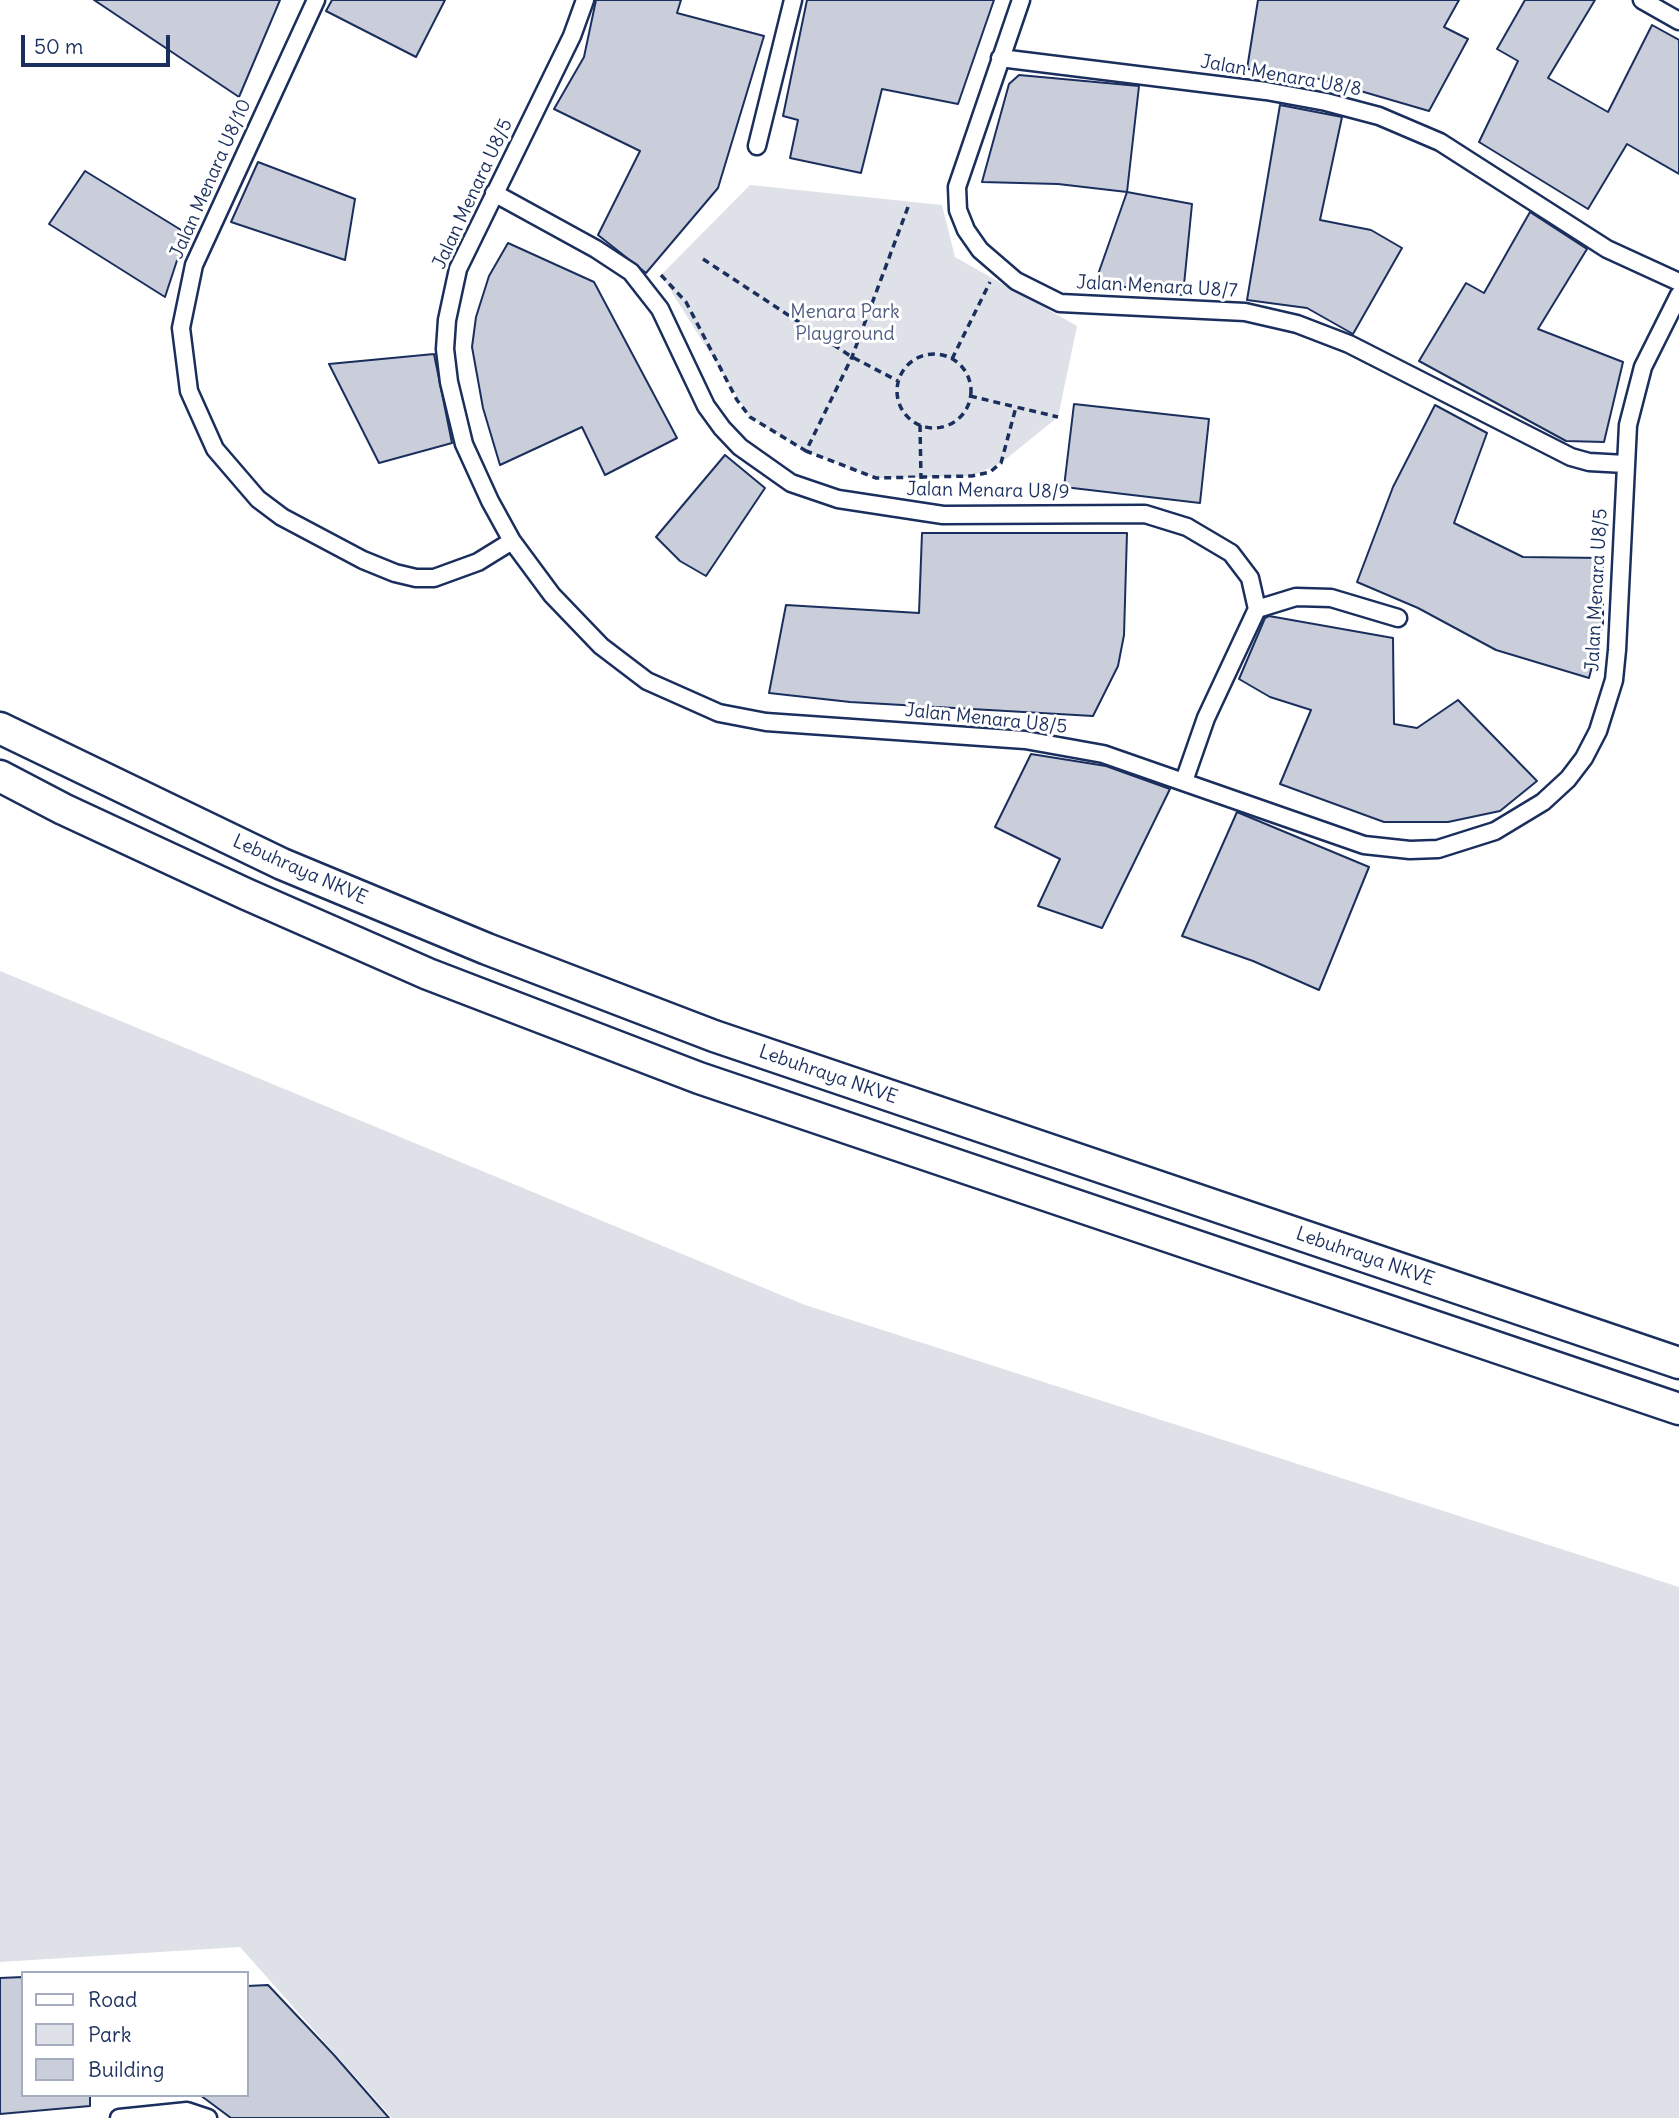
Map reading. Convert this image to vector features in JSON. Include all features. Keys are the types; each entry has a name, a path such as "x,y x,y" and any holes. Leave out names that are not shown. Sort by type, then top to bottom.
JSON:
{"highway":[{"name":"Lebuhraya NKVE","path":"0,728 282,864 487,949 714,1036 1679,1363"},
{"path":"0,776 197,871 428,974 699,1078 1679,1409"}],"street":[{"name":"Jalan Menara U8/10","path":"316,0 194,265 181,328 189,391 215,449 258,499 282,517 363,560 415,578 433,578 478,562 512,541"},
{"name":"Jalan Menara U8/5","path":"585,0 572,36 458,270 451,294 445,349 451,393 464,444 512,541 552,595 601,646 647,681 719,713 766,722 1026,740 1103,754 1340,838 1410,850 1438,849 1495,831 1543,802 1568,779 1584,758 1598,731 1614,680 1628,425 1643,367 1679,295"},
{"path":"757,146 793,0"},
{"name":"Jalan Menara U8/7","path":"1021,0 957,187 958,210 966,230 997,267 1038,294 1060,303 1245,312 1297,324 1349,344 1572,457 1589,463 1625,464"},
{"path":"1642,0 1679,21"},
{"name":"Jalan Menara U8/8","path":"1000,58 1266,91 1326,102 1379,116 1440,142 1607,249 1679,282"},
{"name":"Jalan Menara U8/9","path":"494,193 596,249 631,272 660,309 706,406 722,428 740,446 791,483 838,499 900,511 943,515 1146,514 1187,527 1231,553 1250,578 1257,609"},
{"path":"1184,781 1206,718 1257,609 1296,597 1331,598 1398,618"},
{"path":"119,2118 187,2111 208,2118"}],"path":[{"path":"806,451 852,357 908,206"},
{"path":"703,259 852,357 898,381"},
{"path":"952,359 997,267"},
{"path":"661,275 687,302 737,400 750,417 806,451 876,478 921,480 990,472 1000,463 1016,407"},
{"path":"924,355 943,355 952,359 967,375 970,396 968,405 957,420 939,428 920,425 901,408 898,381 907,365 924,355"},
{"path":"970,396 1058,417"},
{"path":"920,425 921,480"}],"green space":[{"name":"Menara Park Playground","path":"750,185 942,205 955,257 1077,326 1058,417 1001,463 972,476 876,478 806,451 750,417 661,275"},
{"path":"0,971 805,1305 1679,1587 1679,2118 392,2118 240,1947 0,1962"}],"building":[{"path":"94,0 280,0 239,97"},
{"path":"332,0 445,0 416,57 326,11"},
{"path":"596,0 681,0 677,13 764,36 718,188 646,273 598,235 640,151 554,109 584,57"},
{"path":"807,0 994,0 958,104 882,89 861,173 790,158 798,120 783,116"},
{"path":"1258,0 1459,0 1444,27 1468,39 1429,111 1309,76 1247,69"},
{"path":"1525,0 1595,0 1548,78 1608,112 1652,25 1679,40 1679,174 1627,144 1588,209 1479,142 1518,61 1497,49"},
{"path":"1019,75 1139,86 1127,192 1058,184 982,182 1009,84"},
{"path":"1280,105 1342,117 1320,220 1371,230 1402,248 1353,334 1307,308 1247,300"},
{"path":"258,162 355,199 345,260 231,222"},
{"path":"85,171 186,233 165,297 49,224"},
{"path":"1127,192 1192,204 1183,295 1095,283"},
{"path":"1530,212 1587,249 1538,329 1623,362 1604,442 1566,441 1419,361 1466,283 1484,293"},
{"path":"508,243 594,282 677,438 605,475 582,427 500,465 483,408 472,347 476,317 489,276"},
{"path":"434,354 452,443 379,463 329,364"},
{"path":"1074,404 1209,419 1200,503 1064,487"},
{"path":"1435,405 1487,433 1454,523 1523,557 1603,558 1603,623 1589,678 1496,650 1418,608 1357,582 1393,487"},
{"path":"725,455 765,488 706,576 680,561 656,537"},
{"path":"922,533 1127,533 1124,635 1118,666 1093,716 850,702 769,693 786,605 919,613"},
{"path":"1269,616 1393,638 1394,724 1417,728 1458,700 1537,781 1500,811 1448,822 1384,822 1280,784 1311,710 1270,697 1239,679 1265,618"},
{"path":"1031,754 1106,766 1170,789 1102,928 1038,906 1060,859 995,827"},
{"path":"1237,812 1369,867 1319,990 1253,961 1182,936"},
{"path":"21,1977 21,2097 90,2097 90,2106 0,2114 0,1978"},
{"path":"268,1985 389,2118 231,2118 203,2097 248,2097 248,1986"}]}
